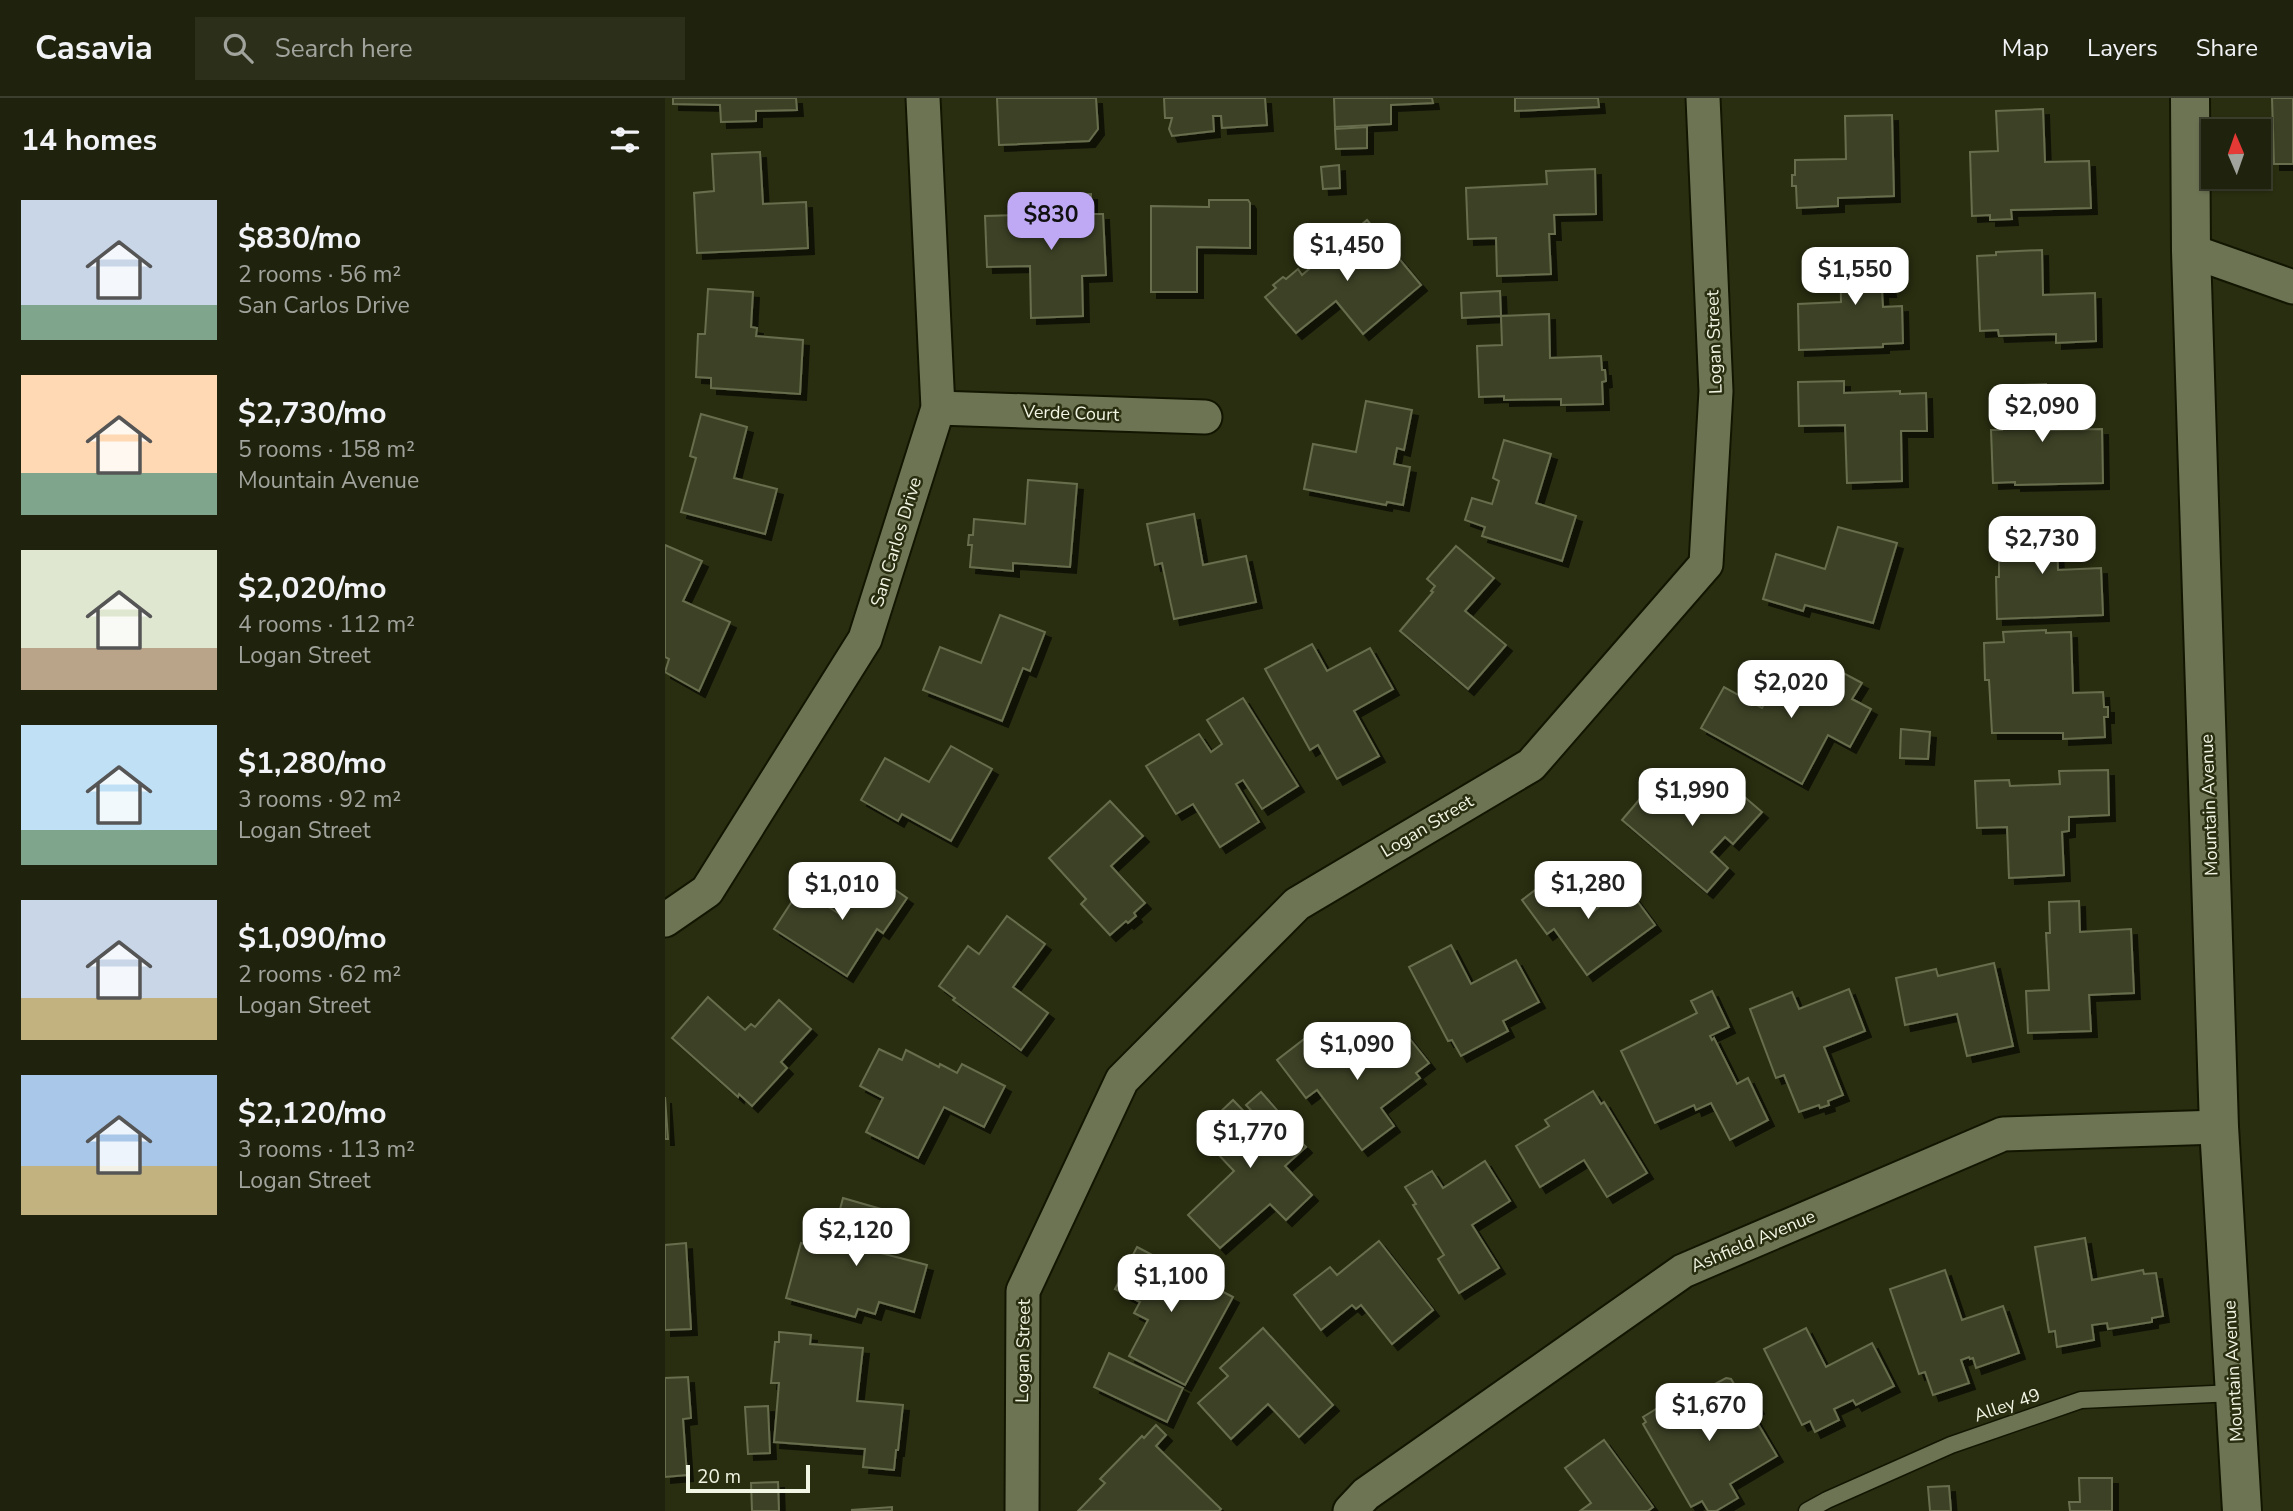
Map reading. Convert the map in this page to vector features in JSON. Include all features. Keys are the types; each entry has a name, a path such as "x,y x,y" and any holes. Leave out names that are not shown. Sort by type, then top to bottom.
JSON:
{"street":[{"name":"San Carlos Drive","path":"665,920 707,891 866,639 938,408 923,98"},
{"name":"Logan Street","path":"1022,1511 1023,1291 1122,1080 1297,904 1531,765 1706,564 1716,391 1703,98"},
{"name":"Mountain Avenue","path":"2190,98 2191,251 2219,1127 2242,1511"},
{"path":"2191,251 2293,287"},
{"name":"Verde Court","path":"938,408 1205,417"},
{"name":"Ashfield Avenue","path":"1350,1511 1366,1494 1683,1271 2003,1134 2219,1127"}],"lane":[{"name":"Alley 49","path":"1807,1511 1951,1445 2081,1400 2235,1393"}],"building":[{"path":"673,98 796,98 797,110 756,111 756,121 721,122 720,105 673,104"},
{"path":"997,98 1096,98 1098,129 1089,141 999,145"},
{"path":"1164,98 1265,98 1267,125 1222,128 1221,116 1213,116 1214,131 1172,136 1169,129 1172,118 1165,118"},
{"path":"1334,98 1432,98 1433,103 1391,105 1391,124 1335,127"},
{"path":"1515,98 1598,98 1599,107 1515,111"},
{"path":"2272,98 2293,98 2293,164 2274,164"},
{"path":"2043,109 2045,162 2089,161 2091,208 2011,210 2012,219 1990,220 1990,215 1972,216 1970,152 1998,151 1996,111"},
{"path":"1892,115 1894,196 1838,198 1838,206 1797,208 1796,186 1792,186 1795,160 1846,159 1845,116"},
{"path":"1367,127 1367,148 1336,149 1335,129"},
{"path":"760,152 763,204 806,202 808,248 697,253 694,193 714,191 712,154"},
{"path":"1339,165 1340,188 1323,189 1321,167"},
{"path":"1595,169 1596,214 1554,215 1555,234 1549,234 1551,274 1497,276 1496,238 1468,239 1466,188 1547,184 1546,171"},
{"path":"1091,194 1091,214 1103,214 1106,275 1082,276 1083,316 1031,318 1030,266 987,267 985,216 1045,214 1044,196"},
{"path":"1209,200 1248,200 1250,248 1197,247 1197,292 1151,292 1151,206 1209,207"},
{"path":"1367,220 1421,285 1363,334 1336,301 1296,333 1265,297 1276,288 1273,285 1283,277 1286,279 1298,269 1302,275"},
{"path":"1888,249 1889,267 1899,267 1899,282 1889,283 1890,291 1882,291 1883,307 1902,306 1903,343 1883,344 1883,347 1799,350 1798,304 1841,302 1840,250"},
{"path":"2042,250 2043,295 2095,293 2096,341 2056,343 2056,334 1999,336 1998,330 1980,331 1977,256 1996,255 1996,252"},
{"path":"708,289 753,292 751,327 757,328 756,336 803,340 800,394 711,388 711,378 696,377 698,334 705,334"},
{"path":"1500,291 1501,316 1462,318 1461,293"},
{"path":"1549,314 1550,358 1601,356 1606,381 1602,382 1603,404 1561,405 1561,399 1504,400 1504,396 1479,397 1477,346 1502,345 1501,316"},
{"path":"1844,381 1844,393 1926,393 1927,431 1901,431 1902,481 1847,483 1845,425 1799,426 1798,382"},
{"path":"2046,384 2047,420 2051,420 2051,430 2102,429 2103,483 1993,483 1991,430 2002,430 2001,386"},
{"path":"1366,401 1412,410 1404,450 1397,448 1394,464 1410,467 1403,505 1387,502 1386,505 1304,489 1313,444 1356,452"},
{"path":"701,414 747,427 734,478 777,489 765,534 681,512 696,458 690,456"},
{"path":"1504,440 1551,454 1536,503 1576,516 1562,561 1482,536 1485,527 1465,520 1472,498 1492,504 1499,481 1493,478"},
{"path":"1028,480 1077,484 1070,567 1013,563 1013,571 970,567 972,545 968,545 969,535 973,535 974,519 1025,524"},
{"path":"1194,514 1203,565 1246,556 1256,602 1174,619 1162,563 1155,565 1147,524"},
{"path":"2056,518 2058,570 2101,568 2103,615 1997,619 1996,577 1999,577 1999,558 2010,557 2009,550 2004,550 2003,520"},
{"path":"1838,527 1897,543 1873,623 1805,605 1803,611 1763,599 1776,554 1825,569"},
{"path":"665,545 702,561 683,601 730,622 699,691 665,672 669,659 665,657"},
{"path":"1456,546 1494,578 1465,611 1506,645 1468,689 1400,631 1433,592 1431,591 1435,586 1427,579"},
{"path":"1000,615 1045,632 1030,671 1023,668 1002,721 923,690 940,647 981,663"},
{"path":"2046,630 2046,633 2071,632 2073,693 2103,692 2104,707 2108,707 2108,717 2104,717 2105,737 2063,739 2063,733 1992,733 1989,680 1985,680 1984,643 2004,642 2003,632"},
{"path":"1312,644 1327,671 1370,648 1393,689 1354,711 1379,756 1337,779 1318,745 1310,750 1265,669"},
{"path":"1788,662 1825,682 1834,668 1862,683 1852,699 1871,709 1850,747 1828,735 1802,784 1701,728 1724,687 1762,708"},
{"path":"1243,698 1298,786 1262,809 1243,780 1236,784 1259,822 1220,847 1193,804 1176,814 1146,766 1199,734 1211,752 1222,744 1207,720"},
{"path":"1901,729 1930,732 1928,759 1900,758"},
{"path":"951,746 992,769 951,841 902,814 898,821 861,800 885,758 929,782"},
{"path":"2108,770 2109,815 2069,817 2069,831 2062,832 2064,875 2009,878 2007,827 1977,828 1975,781 2009,780 2010,786 2060,784 2059,771"},
{"path":"1657,779 1694,811 1699,804 1704,808 1727,782 1762,812 1733,844 1725,837 1711,852 1728,868 1707,892 1622,820"},
{"path":"1110,801 1143,836 1111,866 1145,903 1134,913 1136,916 1110,935 1081,904 1086,899 1049,858"},
{"path":"867,870 907,898 883,933 877,929 847,976 774,929 800,889 838,913"},
{"path":"1561,871 1591,913 1626,886 1655,925 1587,975 1554,929 1547,934 1522,900 1539,887 1537,884 1546,877 1548,881"},
{"path":"2079,901 2080,932 2131,929 2134,993 2089,995 2091,1031 2028,1033 2026,991 2049,990 2046,933 2050,933 2049,902"},
{"path":"1007,916 1045,944 1013,987 1048,1013 1021,1050 953,1000 955,998 939,986 968,946 979,954"},
{"path":"1451,945 1471,984 1516,960 1539,1002 1503,1021 1508,1031 1461,1056 1452,1040 1448,1041 1409,967"},
{"path":"1994,963 2013,1046 1967,1056 1957,1014 1905,1025 1896,978 1936,969 1938,976"},
{"path":"1849,989 1865,1031 1824,1047 1843,1095 1828,1101 1829,1105 1820,1108 1819,1105 1799,1112 1784,1075 1776,1078 1750,1009 1792,992 1799,1009"},
{"path":"1712,991 1729,1027 1710,1036 1712,1040 1714,1038 1737,1084 1748,1078 1768,1120 1730,1140 1711,1103 1696,1110 1694,1105 1655,1123 1621,1051 1697,1013 1691,1001"},
{"path":"708,997 745,1030 751,1024 755,1027 779,1000 811,1029 781,1062 787,1068 752,1106 739,1094 738,1097 672,1038"},
{"path":"1312,1033 1337,1066 1350,1056 1354,1062 1388,1036 1393,1043 1406,1034 1429,1063 1416,1073 1420,1078 1381,1108 1394,1126 1362,1150 1317,1090 1306,1098 1277,1060"},
{"path":"879,1049 902,1060 906,1050 957,1073 962,1064 1005,1086 984,1127 944,1107 918,1158 866,1132 883,1098 860,1086"},
{"path":"1593,1091 1601,1104 1604,1102 1647,1173 1607,1197 1584,1160 1540,1187 1516,1146 1549,1126 1545,1120"},
{"path":"1261,1092 1277,1110 1273,1113 1306,1147 1285,1166 1312,1195 1286,1220 1270,1204 1220,1248 1188,1215 1234,1171 1198,1133 1233,1100 1258,1126 1263,1123 1246,1105"},
{"path":"665,1097 668,1139 665,1139"},
{"path":"1485,1161 1510,1201 1472,1225 1499,1268 1459,1293 1438,1259 1444,1255 1405,1187 1432,1171 1443,1188"},
{"path":"843,1198 888,1211 877,1252 927,1265 914,1312 879,1302 875,1314 858,1309 855,1317 786,1298 801,1243 829,1251"},
{"path":"2085,1238 2092,1280 2143,1270 2144,1274 2156,1273 2163,1316 2152,1318 2152,1322 2108,1329 2107,1323 2092,1325 2094,1340 2057,1347 2055,1331 2049,1332 2035,1247"},
{"path":"1379,1241 1433,1310 1392,1344 1361,1305 1356,1309 1352,1305 1321,1330 1294,1295 1330,1267 1337,1275"},
{"path":"686,1243 691,1329 665,1330 665,1245"},
{"path":"1137,1247 1233,1297 1185,1385 1129,1356 1148,1320 1134,1313 1140,1302 1115,1289"},
{"path":"1945,1270 1962,1320 2003,1306 2019,1353 1976,1368 1973,1358 1961,1360 1969,1383 1933,1395 1925,1372 1919,1374 1890,1289"},
{"path":"1263,1328 1333,1405 1299,1437 1268,1404 1231,1439 1198,1403 1228,1376 1220,1368"},
{"path":"1806,1328 1826,1367 1872,1343 1894,1386 1856,1405 1853,1400 1834,1409 1839,1420 1815,1432 1810,1421 1802,1425 1764,1349"},
{"path":"779,1332 811,1335 810,1344 863,1348 857,1401 903,1405 894,1470 863,1467 865,1449 774,1442 779,1383 771,1383 775,1342 779,1342"},
{"path":"1109,1353 1183,1388 1167,1422 1094,1387"},
{"path":"688,1377 691,1418 683,1419 687,1475 665,1477 665,1378"},
{"path":"1726,1378 1731,1379 1745,1402 1752,1398 1758,1408 1751,1412 1777,1456 1730,1484 1738,1498 1716,1511 1708,1511 1702,1501 1691,1507 1643,1424 1646,1422 1643,1417 1674,1398 1676,1402 1699,1388 1704,1394"},
{"path":"768,1406 770,1453 748,1454 745,1407"},
{"path":"1156,1425 1166,1435 1156,1446 1221,1509 1078,1511 1105,1483 1100,1479"},
{"path":"1604,1440 1653,1507 1648,1511 1580,1511 1591,1503 1565,1468"},
{"path":"2079,1478 2112,1478 2112,1511 2070,1511 2069,1502 2080,1502"},
{"path":"778,1482 779,1511 752,1511 751,1483"},
{"path":"1949,1486 1951,1511 1930,1511 1928,1487"},
{"path":"892,1507 892,1511 851,1510"}]}
